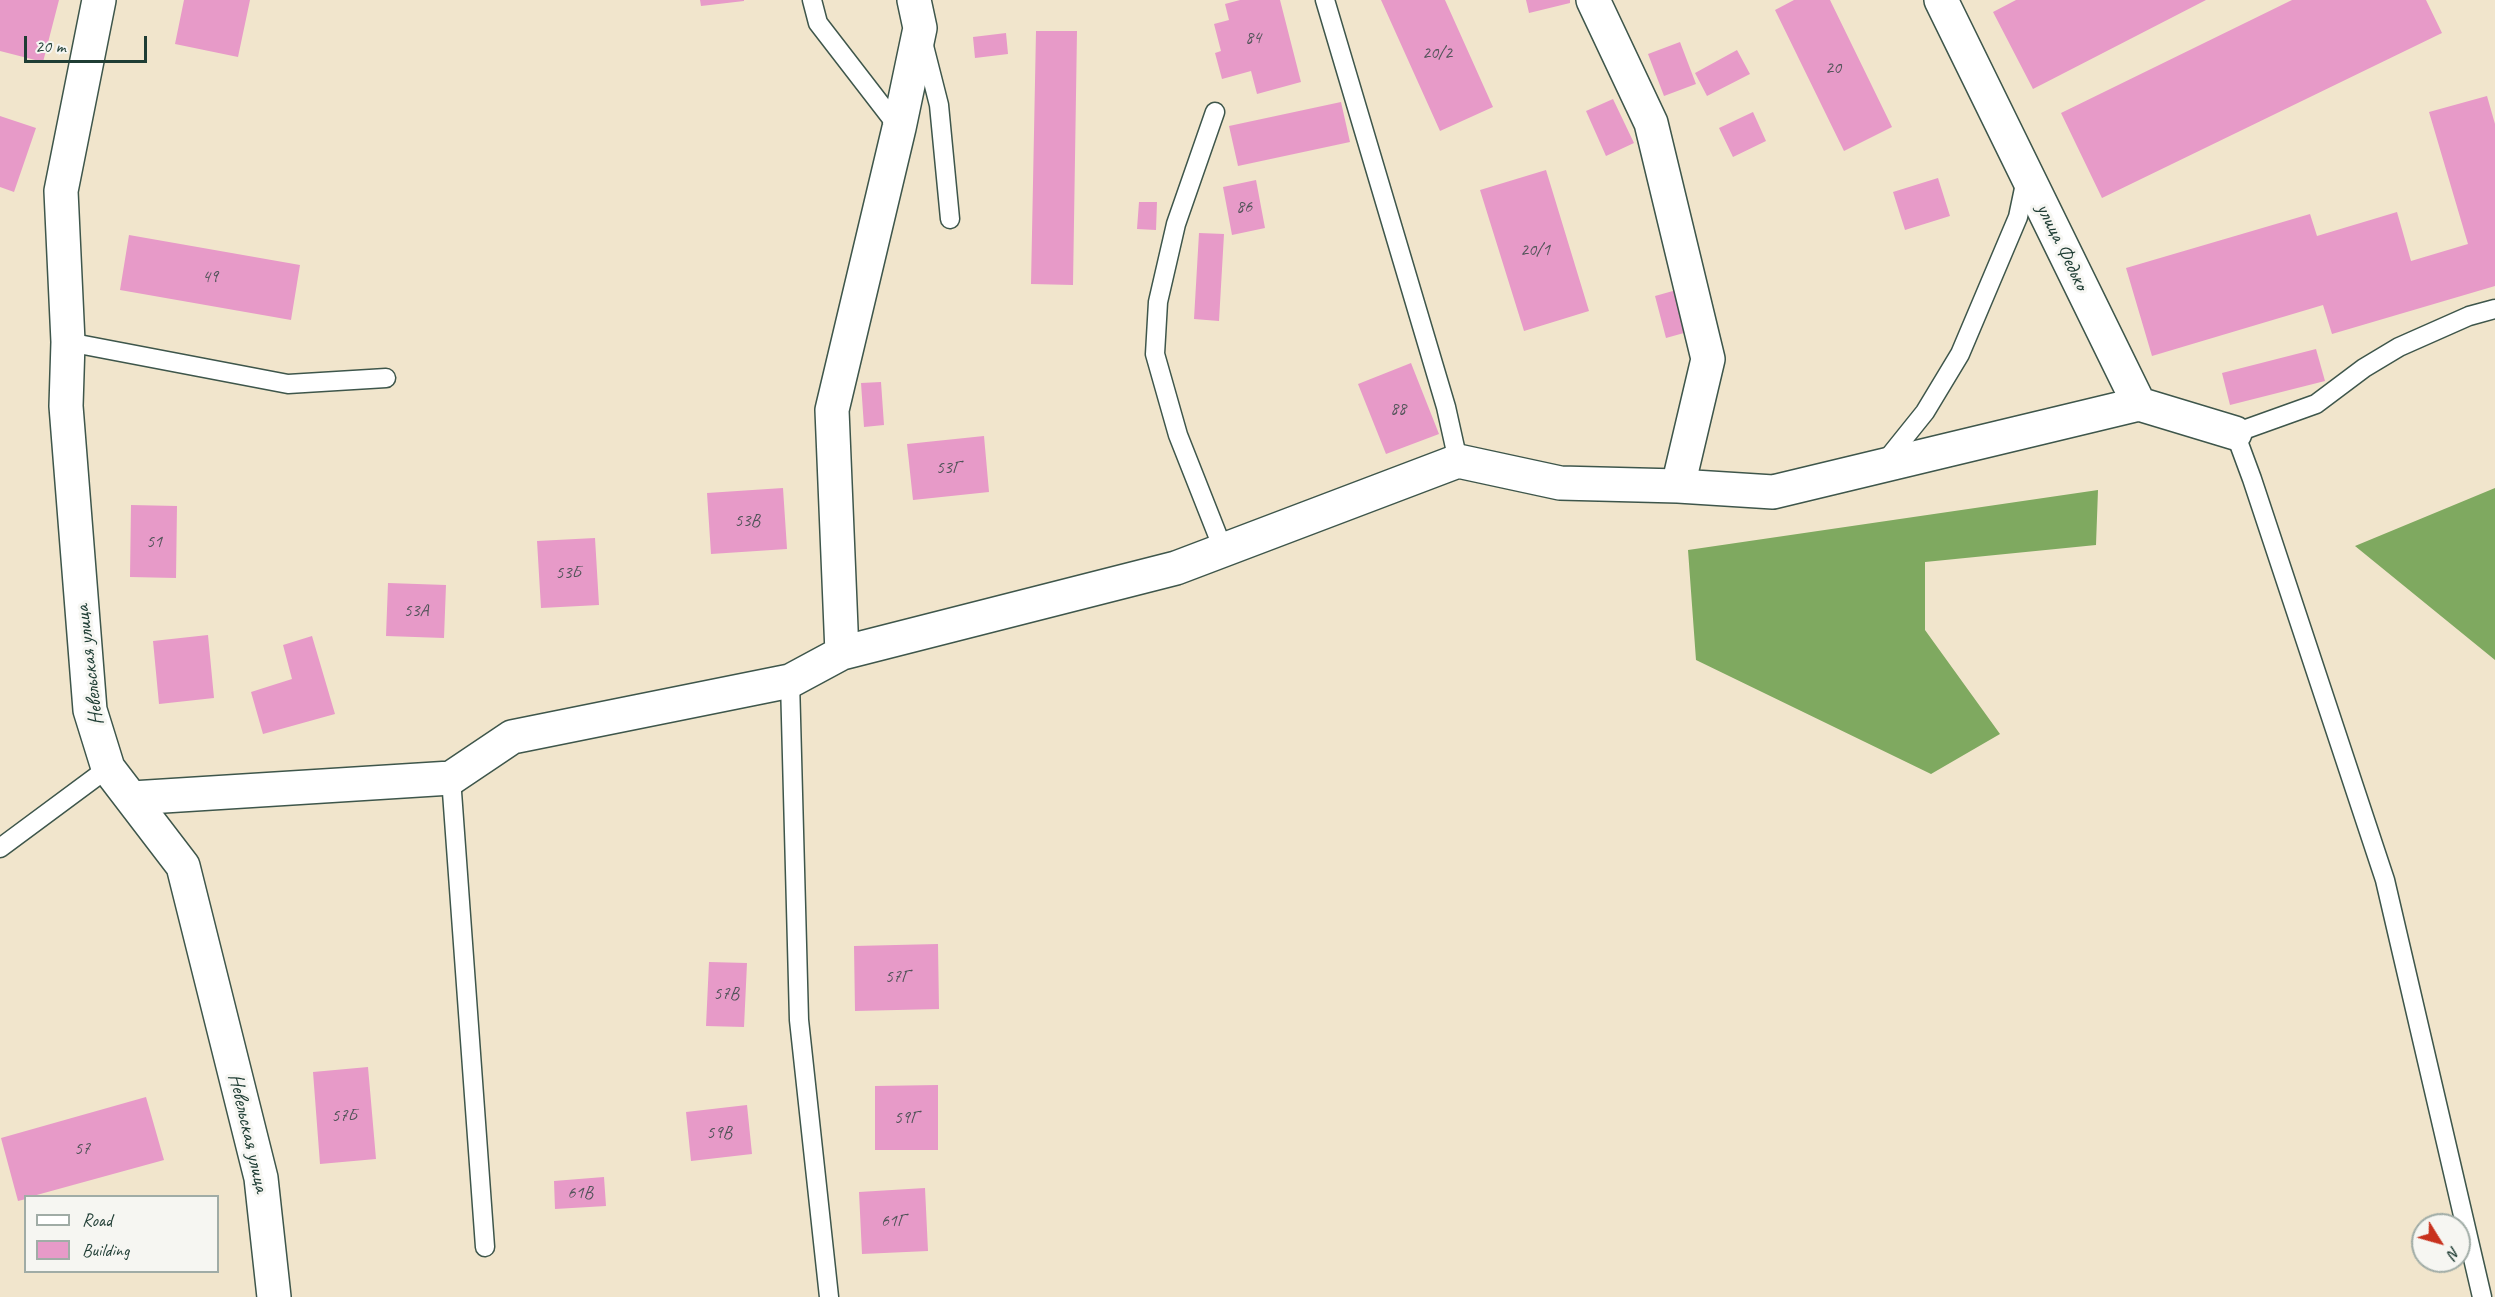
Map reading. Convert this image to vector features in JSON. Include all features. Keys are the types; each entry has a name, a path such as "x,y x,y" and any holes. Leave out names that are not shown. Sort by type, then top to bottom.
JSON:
{"street":[{"name":"Невельская улица","path":"99,0 61,191 68,342 66,406 90,710 108,768 183,867 261,1178 274,1297"},
{"path":"1593,0 1651,123 1708,358 1678,486"},
{"name":"улица Федько","path":"1941,0 2139,404"},
{"path":"842,653 832,410 899,128 917,14"},
{"path":"132,798 451,778 512,737 790,681 842,653 1176,568 1458,461 1560,483 1678,486 1773,492 2139,404 2235,434"}],"lane":[{"path":"812,0 818,23 899,128"},
{"path":"1325,0 1446,407 1458,461"},
{"path":"917,14 939,105 950,219"},
{"path":"1215,112 1176,224 1158,302 1155,354 1178,435 1223,549"},
{"path":"1882,465 1925,412 1960,354 2018,217 2027,175"},
{"path":"2481,1297 2385,880 2256,490 2235,434 2316,404 2364,368 2399,347 2469,316 2495,309"},
{"path":"68,342 288,384 386,378"},
{"path":"790,681 799,1020 829,1297"},
{"path":"0,848 108,768"},
{"path":"451,778 485,1247"}],"green space":[{"path":"2495,488 2495,660 2355,546"},
{"path":"2098,490 2096,545 1925,562 1925,630 2000,734 1931,774 1696,660 1688,550"}],"building":[{"path":"0,0 59,0 43,62 0,51"},
{"path":"184,0 250,0 238,57 175,44"},
{"path":"700,0 744,0 744,1 701,6"},
{"path":"1240,0 1280,0 1301,82 1257,94 1251,71 1222,79 1215,53 1221,51 1214,24 1229,20 1225,4"},
{"path":"1381,0 1445,0 1493,107 1440,131"},
{"path":"1526,0 1570,0 1570,3 1529,13"},
{"path":"1794,0 1830,0 1892,127 1844,151 1775,10"},
{"path":"2016,0 2206,0 2033,89 1993,12"},
{"path":"2292,0 2426,0 2442,33 2102,198 2061,113"},
{"path":"1036,31 1077,31 1073,285 1031,284"},
{"path":"1006,33 1008,54 975,58 973,37"},
{"path":"1680,42 1696,84 1664,96 1648,54"},
{"path":"1737,50 1750,74 1707,96 1695,73"},
{"path":"2487,96 2495,124 2495,286 2332,334 2323,305 2152,356 2126,268 2310,214 2317,236 2397,212 2411,261 2468,244 2429,112"},
{"path":"1613,99 1634,143 1606,156 1586,111"},
{"path":"1341,102 1350,142 1238,166 1229,126"},
{"path":"1753,112 1766,141 1733,157 1719,128"},
{"path":"0,116 36,128 14,192 0,187"},
{"path":"1546,170 1589,311 1524,331 1480,190"},
{"path":"1938,178 1950,216 1905,230 1893,192"},
{"path":"1256,180 1265,228 1232,235 1223,187"},
{"path":"1139,202 1157,202 1156,230 1137,229"},
{"path":"1199,233 1224,234 1219,321 1194,319"},
{"path":"129,235 300,265 291,320 120,290"},
{"path":"1680,289 1691,331 1666,338 1655,296"},
{"path":"2316,349 2325,381 2230,405 2222,373"},
{"path":"1411,363 1439,434 1386,454 1358,384"},
{"path":"881,382 884,425 864,427 861,383"},
{"path":"984,436 989,492 913,500 907,444"},
{"path":"783,488 787,549 711,554 707,493"},
{"path":"131,505 177,506 176,578 130,577"},
{"path":"595,538 599,605 541,608 537,541"},
{"path":"388,583 446,585 444,638 386,636"},
{"path":"208,635 214,698 159,704 153,641"},
{"path":"312,636 335,714 263,734 251,692 292,679 283,645"},
{"path":"938,944 939,1009 855,1011 854,946"},
{"path":"709,962 747,963 744,1027 706,1026"},
{"path":"368,1067 376,1159 320,1164 313,1072"},
{"path":"938,1085 938,1150 875,1150 875,1086"},
{"path":"146,1097 164,1160 37,1195 24,1195 24,1200 18,1201 1,1138"},
{"path":"747,1105 752,1154 691,1161 686,1112"},
{"path":"604,1177 606,1206 555,1209 554,1181"},
{"path":"925,1188 928,1251 862,1254 859,1192"}]}
